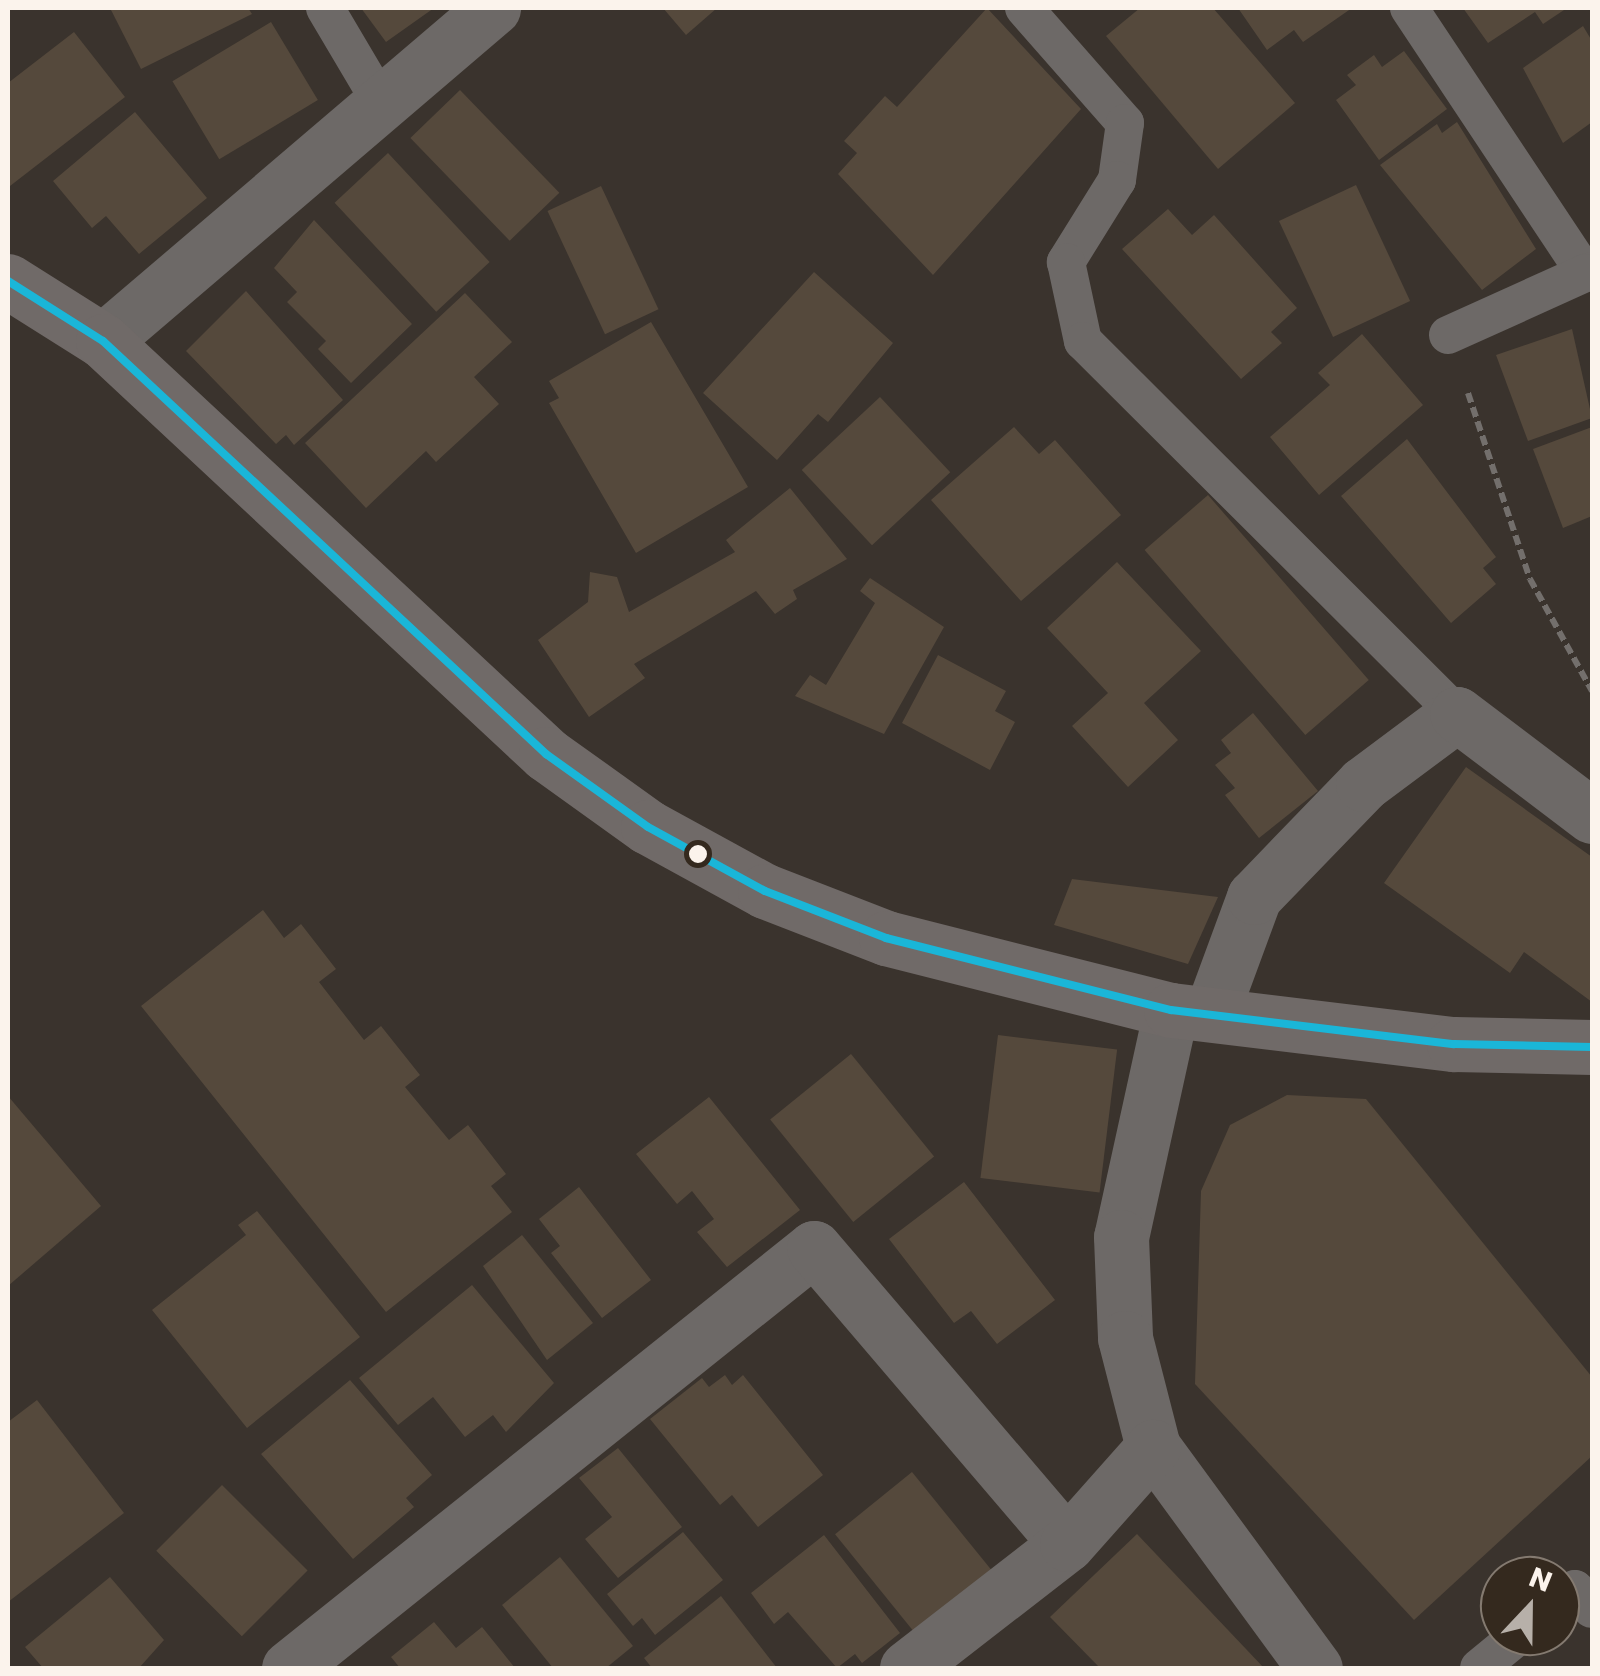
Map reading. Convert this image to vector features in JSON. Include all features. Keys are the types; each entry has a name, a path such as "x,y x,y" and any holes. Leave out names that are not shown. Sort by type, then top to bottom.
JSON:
{"street":[{"path":"103,341 383,106 493,8"},
{"path":"8,281 103,341 546,754 648,827 832,920 1191,1012 1454,1044 1592,1047"},
{"path":"1315,1668 1153,1447 1125,1338 1121,1237 1191,1012 1254,897 1363,784 1456,714 1592,816"},
{"path":"289,1668 814,1248 1067,1544"},
{"path":"908,1668 1067,1544 1153,1447"}],"lane":[{"path":"326,8 383,106"},
{"path":"1024,8 1126,122 1116,180 1066,262 1083,342 1456,714"},
{"path":"1410,8 1589,272 1448,336"}],"path":[{"path":"1448,336 1530,578 1592,691"}],"building":[{"path":"110,8 248,8 252,14 141,69"},
{"path":"361,8 434,8 386,42"},
{"path":"663,8 717,8 686,35"},
{"path":"987,8 1081,109 933,275 838,174 857,153 844,141 885,96 897,107"},
{"path":"1140,8 1213,8 1295,103 1218,169 1106,36"},
{"path":"1238,8 1352,8 1303,42 1294,30 1267,50"},
{"path":"1463,8 1567,8 1543,24 1535,12 1488,43"},
{"path":"271,22 318,100 219,159 172,81"},
{"path":"1583,26 1592,41 1592,122 1563,143 1523,68"},
{"path":"74,32 125,97 10,186 8,83"},
{"path":"1404,51 1447,109 1379,160 1336,100 1356,85 1347,75 1374,55 1382,67"},
{"path":"460,90 559,193 510,241 410,138"},
{"path":"135,112 207,198 139,254 106,216 92,228 53,181"},
{"path":"1457,122 1536,249 1482,290 1380,165 1437,124 1442,133"},
{"path":"388,153 490,262 436,312 335,203"},
{"path":"1356,185 1410,301 1333,337 1279,221"},
{"path":"601,186 658,309 605,334 548,211"},
{"path":"1168,209 1192,235 1214,215 1297,308 1271,332 1282,343 1241,379 1122,249"},
{"path":"314,220 412,324 351,383 318,349 326,341 287,302 297,292 274,268"},
{"path":"814,272 893,343 828,422 818,414 777,460 703,393"},
{"path":"246,291 343,400 294,445 286,435 276,444 186,351"},
{"path":"465,293 512,342 474,377 499,404 436,462 426,451 366,508 305,443"},
{"path":"651,322 748,487 636,553 549,403 559,398 549,381"},
{"path":"1572,329 1592,418 1528,441 1496,355"},
{"path":"1362,334 1423,405 1319,495 1270,437 1330,385 1318,373"},
{"path":"880,397 950,472 872,545 802,470"},
{"path":"1014,427 1039,454 1055,440 1121,515 1021,601 931,500"},
{"path":"1592,427 1592,516 1563,528 1533,449"},
{"path":"1407,439 1496,557 1483,568 1496,584 1451,623 1341,496"},
{"path":"790,488 847,559 793,590 797,599 775,614 756,591 634,664 645,678 589,717 538,640 588,602 590,572 617,577 629,612 735,552 726,540"},
{"path":"1208,495 1369,680 1305,735 1145,550"},
{"path":"1117,562 1201,651 1144,703 1178,740 1128,787 1072,726 1108,693 1047,628"},
{"path":"870,578 944,627 884,734 795,696 810,675 826,685 875,603 860,591"},
{"path":"938,655 1006,691 995,711 1015,722 990,770 902,723"},
{"path":"1253,713 1318,791 1259,838 1225,795 1235,788 1215,765 1231,753 1221,740"},
{"path":"1466,767 1592,857 1592,1002 1524,952 1510,973 1384,883"},
{"path":"1072,879 1218,897 1188,964 1054,925"},
{"path":"263,910 284,938 301,924 336,969 319,982 364,1040 381,1026 420,1075 405,1087 449,1140 468,1125 506,1174 491,1186 512,1212 386,1312 141,1006"},
{"path":"998,1035 1117,1050 1100,1193 980,1178"},
{"path":"851,1054 934,1157 853,1222 770,1119"},
{"path":"1287,1095 1366,1099 1592,1377 1592,1456 1414,1620 1195,1384 1201,1191 1230,1125"},
{"path":"8,1096 101,1206 8,1286"},
{"path":"709,1097 800,1210 727,1267 697,1232 714,1219 692,1191 677,1204 636,1154"},
{"path":"964,1182 1055,1300 997,1344 971,1311 954,1323 889,1239"},
{"path":"579,1187 651,1280 602,1318 551,1253 560,1246 539,1219"},
{"path":"257,1211 360,1337 247,1428 152,1310 246,1235 238,1225"},
{"path":"522,1235 593,1323 547,1360 483,1266"},
{"path":"472,1285 554,1383 506,1432 493,1415 465,1437 433,1397 398,1425 359,1378"},
{"path":"725,1375 732,1385 743,1375 823,1475 758,1527 732,1495 720,1505 650,1419 702,1378 709,1387"},
{"path":"350,1380 432,1475 406,1498 414,1507 353,1559 261,1454"},
{"path":"37,1400 124,1513 8,1602 8,1422"},
{"path":"618,1448 682,1527 618,1578 585,1539 612,1517 579,1478"},
{"path":"912,1472 995,1575 918,1637 835,1534"},
{"path":"222,1485 308,1571 242,1636 156,1551"},
{"path":"683,1532 723,1580 655,1635 642,1618 633,1626 607,1594"},
{"path":"1137,1534 1264,1668 1100,1668 1050,1617"},
{"path":"824,1535 900,1633 862,1663 855,1654 837,1668 788,1612 774,1624 751,1593"},
{"path":"560,1557 633,1646 606,1668 553,1668 502,1605"},
{"path":"110,1577 164,1640 139,1668 43,1668 25,1647"},
{"path":"721,1596 777,1668 652,1668 644,1658"},
{"path":"434,1622 456,1648 482,1627 515,1668 400,1668 391,1657"}],"transit line":[{"path":"8,281 103,341 546,754 648,827 765,891 886,938 1171,1010 1454,1044 1592,1047"}]}
